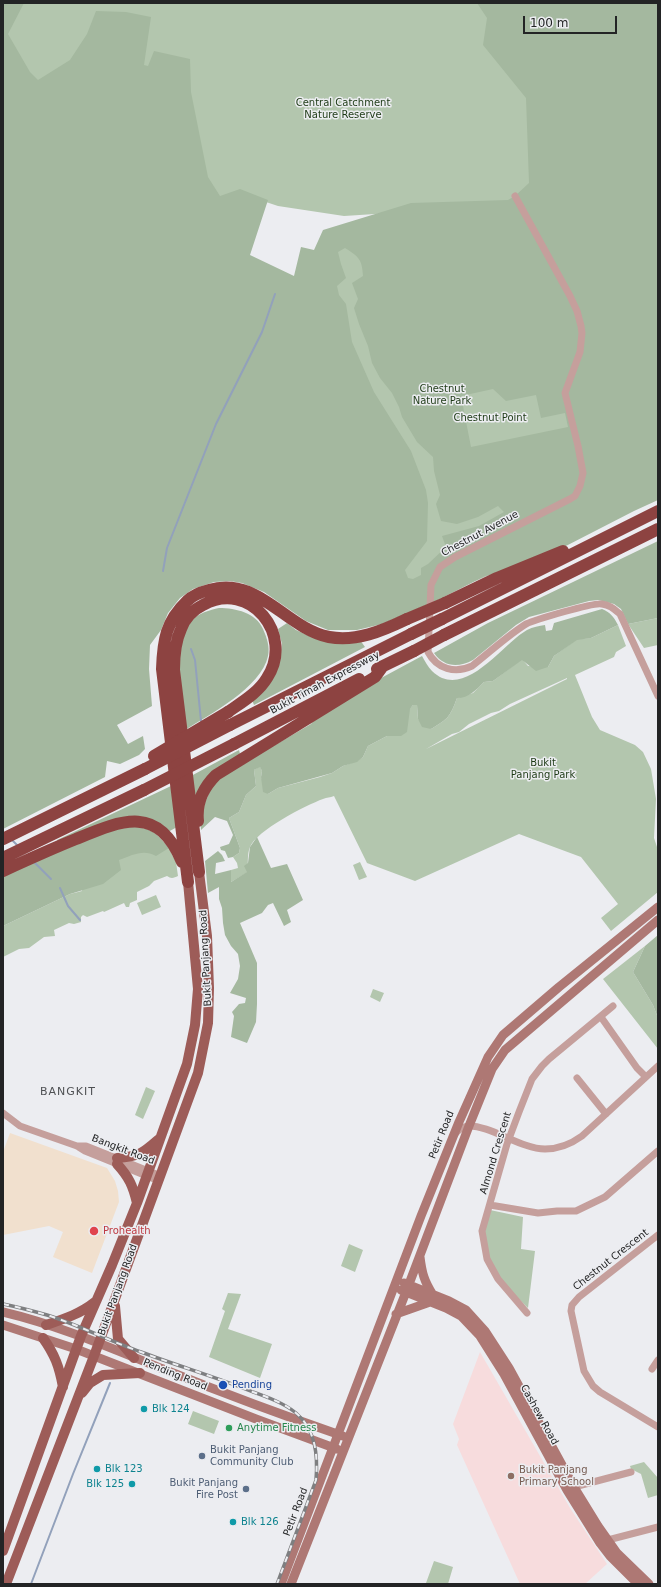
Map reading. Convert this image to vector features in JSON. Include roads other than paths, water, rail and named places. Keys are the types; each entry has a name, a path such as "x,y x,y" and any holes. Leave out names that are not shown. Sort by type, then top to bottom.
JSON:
{"highway":[{"name":"Bukit Timah Expressway","path":"147,764 230,725 658,511"},
{"name":"Bukit Timah Expressway","path":"3,858 144,790 444,635 658,530"},
{"path":"199,872 190,816 165,697 162,669 162,651 165,635 171,620 177,611 190,599 201,592 215,588 228,587 241,589 261,597 312,632 343,638 359,637 383,630 497,578 558,553 592,545"},
{"path":"3,839 125,778 147,764 228,712 252,695 268,677 275,659 276,645 273,630 266,618 253,606 239,600 228,598 217,599 197,608 187,618 180,629 174,651 174,670 190,816 188,882"},
{"path":"190,816 202,793 209,782 216,775 375,677 383,666"},
{"path":"3,871 108,825 131,821 151,825 164,833 176,849 188,882"}],"main road":[{"name":"Bukit Panjang Road","path":"6,1584 94,1356 198,1073 208,1023 209,988 207,936 199,872"},
{"name":"Bukit Panjang Road","path":"3,1551 76,1349 137,1203 187,1064 195,1025 198,989 188,882"},
{"name":"Petir Road","path":"281,1584 421,1216 453,1136 488,1057 503,1035 559,987 658,907"},
{"name":"Petir Road","path":"291,1584 492,1069 505,1050 658,920"},
{"path":"559,987 565,985 568,987 568,995"},
{"path":"137,1203 133,1188 117,1161 143,1153 159,1140"},
{"path":"421,1216 425,1222 432,1222"},
{"path":"396,1314 431,1298 422,1272 420,1254"},
{"name":"Cashew Road","path":"395,1284 466,1310 485,1331 509,1368 604,1542 610,1556 638,1584"},
{"name":"Cashew Road","path":"431,1298 461,1316 480,1336 504,1374 567,1490 604,1542 649,1584"},
{"path":"115,1300 118,1339 134,1358"},
{"path":"46,1325 75,1315 95,1301"},
{"name":"Pending Road","path":"3,1312 81,1336 98,1344 261,1407 337,1434"},
{"name":"Pending Road","path":"3,1325 76,1349 332,1448"},
{"path":"43,1338 57,1360 63,1387"},
{"path":"78,1397 90,1383 103,1375 140,1374"},
{"path":"337,1434 348,1438"},
{"path":"332,1448 342,1451"}],"street":[{"name":"Chestnut Avenue","path":"515,196 570,296 579,319 582,333 580,352 565,393 578,446 582,467 582,478 578,491 570,499 454,557 440,567 431,585 428,652 432,659 442,667 452,670 465,669 472,666 518,629 532,621 601,603 611,606 620,614 658,696"},
{"name":"Almond Crescent","path":"527,1313 498,1279 487,1259 482,1231 509,1139 532,1079 542,1066 613,1006"},
{"path":"601,1017 637,1068 646,1077"},
{"path":"453,1136 461,1129 469,1126 478,1127 531,1147 543,1149 558,1148 574,1142 658,1066"},
{"path":"576,1078 606,1114"},
{"path":"464,1110 465,1119 469,1126"},
{"name":"Bangkit Road","path":"3,1113 20,1126 77,1146 86,1146 117,1161 160,1178"},
{"path":"490,1205 538,1213 576,1211 606,1197 658,1151"},
{"name":"Chestnut Crescent","path":"658,1237 575,1300 571,1311 584,1371 593,1386 600,1392 658,1427"},
{"path":"652,1369 658,1360"},
{"path":"574,1487 631,1472"},
{"path":"604,1542 658,1527"}],"waterway":[{"path":"163,571 167,548 216,424 262,332 275,294"},
{"path":"191,649 195,660 201,721"},
{"path":"12,840 19,847"},
{"path":"33,861 51,879"},
{"path":"60,888 68,906 80,920"},
{"path":"31,1584 110,1383"}],"railway":[{"path":"3,1304 59,1319 129,1348 264,1396 286,1406 303,1420 312,1435 316,1453 316,1480 277,1584"}],"place":[{"name":"Prohealth","path":"94,1231"},
{"name":"Pending","path":"223,1385"},
{"name":"Blk 124","path":"144,1409"},
{"name":"Anytime Fitness","path":"229,1428"},
{"name":"Bukit Panjang Community Club","path":"202,1456"},
{"name":"Blk 123","path":"97,1469"},
{"name":"Bukit Panjang Primary School","path":"511,1476"},
{"name":"Blk 125","path":"132,1484"},
{"name":"Bukit Panjang Fire Post","path":"246,1489"},
{"name":"Blk 126","path":"233,1522"}],"district":[{"name":"BANGKIT","path":"68,1092"}],"park label":[{"name":"Central Catchment Nature Reserve","path":"343,108"},
{"name":"Chestnut Nature Park","path":"442,394"},
{"name":"Chestnut Point","path":"490,418"},
{"name":"Bukit Panjang Park","path":"543,768"}]}
